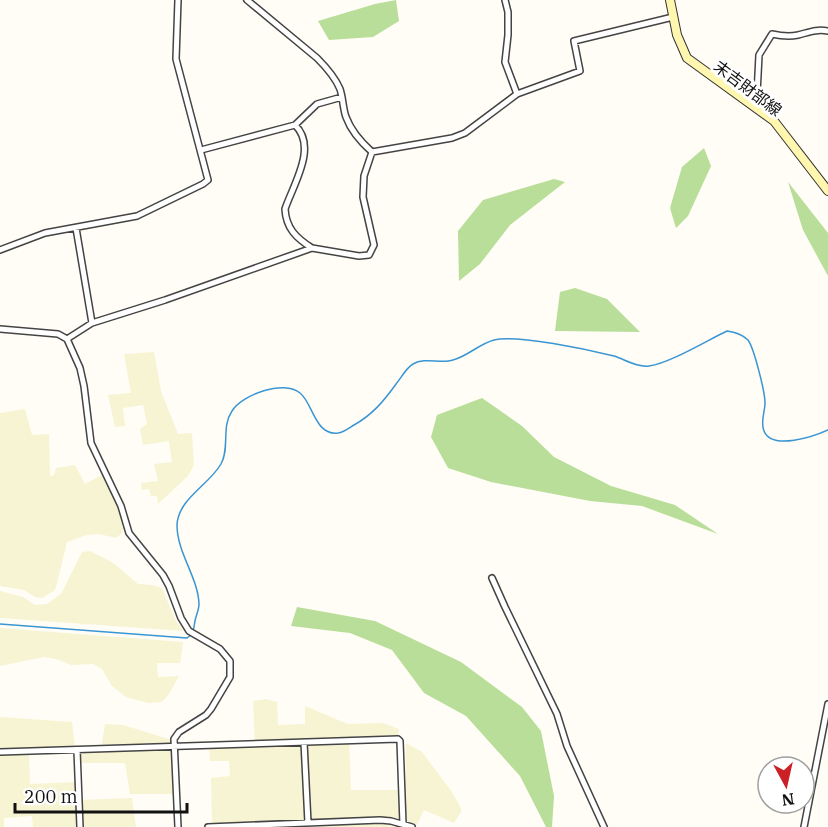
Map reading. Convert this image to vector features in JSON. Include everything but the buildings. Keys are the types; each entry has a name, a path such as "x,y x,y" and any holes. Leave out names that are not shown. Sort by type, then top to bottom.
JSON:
{"main road":[{"name":"末吉財部線","path":"670,0 676,35 687,58 774,121 828,191"}],"street":[{"path":"0,250 45,233 136,216 208,180 176,59 178,0"},
{"path":"247,0 317,58 335,79 342,97 345,116 351,128 372,152"},
{"path":"505,0 508,12 505,62 517,94"},
{"path":"372,152 452,138 465,133 517,94 580,71 574,41 673,17"},
{"path":"765,113 757,94 759,55 772,34 796,36 815,29 828,31"},
{"path":"201,150 295,125 317,104 342,97"},
{"path":"295,125 302,134 304,155 285,209 285,217 293,233 312,248 365,257 373,250 374,245 363,197 364,176 372,152"},
{"path":"76,228 92,323"},
{"path":"67,339 92,323 312,248"},
{"path":"0,329 58,334 67,339 80,368 89,432 95,453 122,506 129,533 163,575 189,631 228,656 231,674 211,709 206,715 176,735 174,746 178,827"},
{"path":"492,578 557,714 567,746 604,827"},
{"path":"804,827 828,704"},
{"path":"0,752 400,740 403,824"},
{"path":"304,742 308,823"},
{"path":"77,750 80,827"},
{"path":"208,827 380,820 411,827"}],"shaded area":[{"path":"154,352 161,391 178,434 192,433 194,465 188,476 158,504 157,496 151,496 149,489 142,490 141,483 158,481 154,464 172,462 169,441 143,445 140,429 147,424 143,405 123,408 125,426 115,427 108,395 131,393 124,354"},
{"path":"25,409 32,435 49,434 50,476 54,475 56,468 75,465 85,484 102,475 118,506 123,529 116,538 99,534 87,535 67,542 56,587 54,591 42,598 35,597 24,590 0,586 0,413"},
{"path":"90,551 112,562 138,584 162,588 176,621 184,631 0,618 0,591 23,597 35,605 47,604 61,594 82,552"},
{"path":"0,628 183,642 180,663 157,663 158,677 179,676 162,702 148,703 126,697 112,686 102,669 93,664 71,665 44,657 0,666"},
{"path":"266,699 277,702 278,725 305,724 305,706 348,724 383,723 399,729 398,735 349,737 351,790 400,790 401,818 212,824 211,778 230,776 229,761 210,761 209,747 255,745 253,701"},
{"path":"0,717 72,722 75,747 29,749 30,784 77,782 78,800 132,798 136,827 33,827 32,816 4,818 4,827 0,827"},
{"path":"105,724 123,725 172,740 174,794 130,794 125,763 79,763 80,751 101,750"},
{"path":"406,743 422,752 452,792 462,810 454,823 424,810 417,825 405,820"},
{"path":"372,823 402,827 309,827"}],"green space":[{"path":"396,0 399,21 373,37 329,40 318,21 375,4"},
{"path":"704,148 711,166 688,216 676,228 670,208 682,167"},
{"path":"554,179 565,182 510,225 480,264 459,281 458,231 483,200"},
{"path":"788,182 828,233 828,276 803,230"},
{"path":"575,288 607,299 640,332 555,331 560,292"},
{"path":"482,398 522,426 554,457 611,486 675,505 718,534 642,506 590,501 491,482 448,468 431,437 437,415"},
{"path":"297,607 375,621 461,662 522,707 541,731 554,796 552,827 546,827 520,776 466,716 424,693 392,650 350,633 291,626"}],"waterway":[{"path":"0,624 187,638 192,634 199,608 198,594 180,545 177,525 179,516 188,500 221,464 224,458 227,424 232,411 245,399 274,388 293,389 300,393 319,424 330,433 338,433 348,429 372,412 413,364 423,361 453,360 494,340 519,339 553,343 614,356 636,365 649,366 667,361 727,331 744,337 750,345 756,361 765,403 762,424 769,437 784,441 794,440 814,436 828,430"}]}
